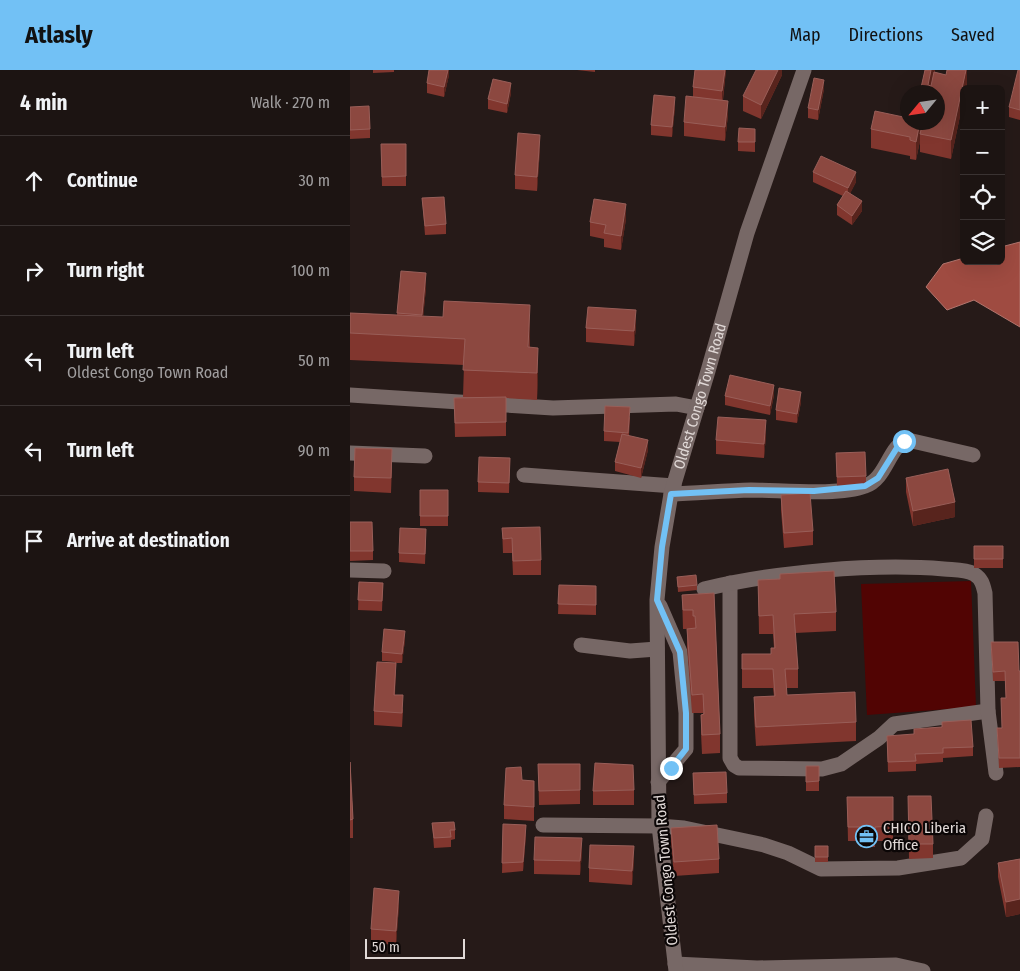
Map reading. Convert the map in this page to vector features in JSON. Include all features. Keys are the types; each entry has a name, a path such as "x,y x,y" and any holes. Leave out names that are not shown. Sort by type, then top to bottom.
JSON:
{"street":[{"name":"Oldest Congo Town Road","path":"675,967 659,826 657,600 662,547 672,490 747,233 804,70"},
{"path":"350,394 553,408 676,404 697,408"},
{"path":"524,475 672,490 814,491 865,486 878,478 900,443 908,440 973,455"},
{"path":"350,453 425,456"},
{"path":"704,589 730,583 849,570 918,567 968,572 976,575 982,582 985,593 988,711 996,773"},
{"path":"350,570 384,571"},
{"path":"730,583 730,758 734,765 739,768 822,769 841,764 879,738 894,724 988,711"},
{"path":"657,600 680,652 686,713 686,749 658,782"},
{"path":"581,645 630,651 657,649"},
{"path":"543,825 659,826 742,839 788,853 821,868 898,868 961,858 982,839 986,816"},
{"path":"675,967 756,968 896,965 923,971"}],"shaded area":[{"path":"1020,242 1020,327 974,300 947,310 926,287 943,264 960,259 960,265 1005,265 1005,246"},
{"path":"971,581 976,707 867,715 861,584"}],"building":[{"path":"429,70 448,70 444,87 427,83"},
{"path":"695,70 725,70 722,91 693,87"},
{"path":"756,70 778,70 761,105 743,96"},
{"path":"925,70 931,70 928,85 922,85"},
{"path":"947,70 966,70 963,85 960,85 960,98 951,140 920,134 921,130 945,130 945,85 931,85 934,72 946,75"},
{"path":"1018,70 1020,70 1020,110 1009,107"},
{"path":"814,78 824,80 818,110 808,108"},
{"path":"493,79 511,83 507,104 488,99"},
{"path":"654,95 675,97 672,127 651,125"},
{"path":"686,96 728,101 725,127 684,122"},
{"path":"369,106 370,129 350,130 350,107"},
{"path":"875,111 900,116 900,130 918,130 916,142 910,140 910,137 871,129"},
{"path":"739,128 755,129 755,142 738,142"},
{"path":"518,133 540,135 537,177 515,175"},
{"path":"381,144 406,144 406,176 382,177"},
{"path":"821,156 856,172 848,188 813,172"},
{"path":"846,191 862,201 852,216 837,205"},
{"path":"444,197 446,224 425,226 422,198"},
{"path":"594,199 626,204 621,236 604,233 606,225 590,222"},
{"path":"401,271 426,273 422,315 397,313"},
{"path":"444,301 530,305 528,347 538,348 537,373 463,370 465,339 350,333 350,313 443,317"},
{"path":"588,307 636,310 634,331 586,328"},
{"path":"730,375 774,385 770,406 725,396"},
{"path":"779,388 801,392 797,414 776,410"},
{"path":"506,397 506,422 455,423 454,398"},
{"path":"605,406 630,407 628,433 604,431"},
{"path":"718,417 766,420 764,444 716,440"},
{"path":"622,434 648,440 641,468 615,462"},
{"path":"355,448 392,449 391,478 354,477"},
{"path":"865,452 866,476 837,477 836,453"},
{"path":"479,457 510,458 509,483 478,482"},
{"path":"948,469 955,502 913,511 906,478"},
{"path":"420,490 448,490 448,516 420,516"},
{"path":"810,493 813,531 784,533 781,495"},
{"path":"350,522 372,522 373,551 350,551"},
{"path":"540,527 541,560 513,561 512,538 503,539 502,528"},
{"path":"400,528 426,529 425,554 399,553"},
{"path":"974,546 1003,546 1003,559 974,559"},
{"path":"834,571 836,612 794,614 798,669 785,669 787,695 855,692 856,722 756,727 754,697 775,696 773,669 742,669 742,654 771,654 771,648 775,648 773,615 759,616 758,580 780,579 780,574"},
{"path":"696,575 697,585 678,587 677,577"},
{"path":"359,582 383,583 382,601 358,600"},
{"path":"559,585 596,586 596,605 558,604"},
{"path":"714,593 720,734 702,735 703,694 692,695 687,629 696,628 695,616 693,616 693,610 683,610 682,595"},
{"path":"384,629 405,631 402,654 382,652"},
{"path":"991,642 1018,642 1020,758 999,758 997,728 1002,728 1001,698 1006,698 1005,671 993,672"},
{"path":"377,662 396,663 394,695 403,695 402,713 374,711"},
{"path":"971,720 973,747 943,748 943,753 915,754 916,761 888,762 887,736 914,734 914,729 942,727 942,722"},
{"path":"350,762 353,819 350,820"},
{"path":"595,763 633,765 634,790 593,791"},
{"path":"538,764 580,764 580,790 539,791"},
{"path":"806,766 819,766 819,781 806,782"},
{"path":"521,767 522,780 534,781 534,807 504,805 506,768"},
{"path":"726,772 727,793 694,795 693,773"},
{"path":"908,796 931,796 933,844 909,844"},
{"path":"847,797 893,797 893,826 875,827 875,832 860,833 860,827 848,827"},
{"path":"454,822 455,830 450,830 451,837 434,838 432,823"},
{"path":"503,824 526,825 523,862 502,863"},
{"path":"717,825 719,859 674,862 671,828"},
{"path":"535,837 582,838 580,861 534,860"},
{"path":"590,845 634,846 632,871 589,868"},
{"path":"815,846 828,846 828,857 815,857"},
{"path":"1020,859 1020,899 1006,902 998,863"},
{"path":"374,888 399,891 396,931 371,929"}],"place":[{"name":"CHICO Liberia Office","path":"867,837"}],"route":[{"path":"671,768 686,749 686,713 680,652 657,600 662,547 671,494 749,490 814,491 850,489 865,486 878,478 900,443 904,441"}]}
